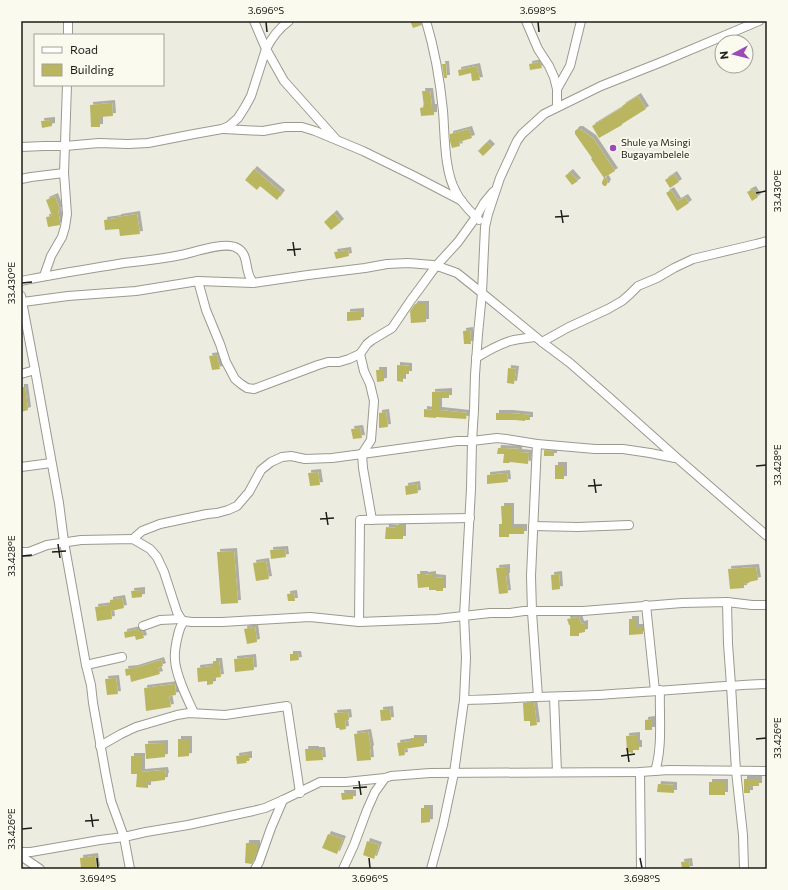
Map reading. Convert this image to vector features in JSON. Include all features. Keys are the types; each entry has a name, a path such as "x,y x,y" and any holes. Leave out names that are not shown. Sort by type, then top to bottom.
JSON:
{"street":[{"path":"68,21 68,34"},
{"path":"254,21 266,49 284,81 337,140"},
{"path":"222,129 229,126 238,118 245,108 251,96 269,42 279,29 289,21"},
{"path":"426,21 434,50 438,73 448,171 456,193 485,227"},
{"path":"526,21 538,49 554,77 557,89 557,107"},
{"path":"557,89 570,66 581,21"},
{"path":"431,869 443,825 454,773 464,700 466,658 464,616 470,518 476,358 482,293 485,227 495,190 517,141 522,134 544,114 601,86 759,21"},
{"path":"44,276 51,256 66,227 67,214 64,173 67,86"},
{"path":"21,147 148,143 222,129 263,130 285,127 302,127 337,140 375,157 462,201"},
{"path":"21,179 64,173"},
{"path":"198,281 206,310 226,362 241,384 247,388 254,389 318,365 328,362 340,362 349,359 360,354 372,340 392,328 436,266 458,242 484,203 495,190"},
{"path":"476,358 488,350 510,341 538,340 589,318 622,301 638,286 693,259 767,241"},
{"path":"21,281 44,276 180,255 202,249 228,245 238,248 245,255 249,276 253,284"},
{"path":"130,869 124,837 111,801 100,746 91,685 86,665 64,542 59,502 22,299 136,292 198,281 253,284 387,264 408,263 432,265 443,268 456,273 538,340 570,363 767,536"},
{"path":"360,354 374,401 371,440 362,454 372,520"},
{"path":"21,374 35,370"},
{"path":"133,539 142,531 160,524 207,514 217,514 232,508 241,502 249,492 261,470 271,462 282,457 291,456 317,459 443,443 497,438 537,444 595,449 623,449 677,458"},
{"path":"537,444 531,576 538,697"},
{"path":"21,467 51,463"},
{"path":"359,622 360,520 470,518"},
{"path":"533,526 578,527 629,525"},
{"path":"21,560 25,552 47,545 81,540 133,539 150,549 156,557 164,572 177,612 183,620"},
{"path":"143,626 160,620 222,622 310,617 359,622 437,619 490,613 583,611 682,603 726,602 767,605"},
{"path":"726,602 736,771 743,835 744,869"},
{"path":"646,605 658,691 658,762 655,771"},
{"path":"183,620 176,641 174,651 175,660 184,691 194,713"},
{"path":"86,665 122,657"},
{"path":"464,700 611,694 731,685 767,684"},
{"path":"554,697 557,772"},
{"path":"100,746 136,727 185,713 225,715 287,706 300,793"},
{"path":"21,852 31,852 124,837 253,811 265,808 300,793 320,782 346,782 430,773 640,772 669,770 767,771"},
{"path":"640,772 641,869"},
{"path":"343,869 375,792 385,778"},
{"path":"255,869 283,800"},
{"path":"21,856 40,869"}],"building":[{"path":"410,21 421,21 422,25 413,28"},
{"path":"540,62 542,68 530,70 529,64"},
{"path":"442,64 446,64 447,78 444,78"},
{"path":"477,66 480,80 472,81 471,73 459,76 458,70"},
{"path":"422,91 430,91 432,107 434,107 434,115 421,116 420,108 424,107"},
{"path":"638,96 646,109 599,138 592,126"},
{"path":"112,103 113,116 100,117 100,127 91,127 90,105"},
{"path":"52,120 52,126 42,128 41,121"},
{"path":"469,129 472,138 459,142 460,146 452,148 450,134"},
{"path":"577,129 580,129 593,138 615,171 605,177 608,182 606,186 602,184 604,178 575,134"},
{"path":"487,142 492,147 483,156 478,151"},
{"path":"254,169 282,193 277,200 260,186 257,190 245,180"},
{"path":"570,172 578,181 572,185 565,176"},
{"path":"674,174 679,182 670,188 665,180"},
{"path":"753,189 758,197 752,201 747,192"},
{"path":"671,190 678,201 685,197 689,203 677,211 666,193"},
{"path":"55,196 60,210 58,210 60,225 48,227 46,217 52,216 46,200"},
{"path":"334,213 341,222 331,230 324,222"},
{"path":"137,214 140,234 120,236 119,229 105,230 104,220"},
{"path":"348,250 349,256 336,259 334,252"},
{"path":"415,304 426,304 426,322 411,323 410,311"},
{"path":"361,311 361,320 347,321 347,312"},
{"path":"470,330 471,344 464,344 463,331"},
{"path":"217,355 220,369 212,370 209,356"},
{"path":"397,365 409,366 409,374 403,374 403,382 397,381"},
{"path":"508,368 516,369 514,384 507,383"},
{"path":"376,370 384,370 384,381 377,382"},
{"path":"21,387 25,387 28,410 21,412"},
{"path":"449,391 449,398 439,398 439,410 467,413 466,419 424,417 424,409 432,410 432,392"},
{"path":"386,412 388,427 379,428 379,413"},
{"path":"496,413 530,415 530,420 496,420"},
{"path":"360,428 362,438 353,439 351,429"},
{"path":"498,448 519,449 519,452 529,453 528,464 510,462 503,463 504,454 497,454"},
{"path":"544,450 554,451 554,456 544,456"},
{"path":"555,465 564,465 564,479 555,479"},
{"path":"318,472 320,485 310,486 308,473"},
{"path":"507,473 508,482 487,484 487,475"},
{"path":"417,484 418,493 406,495 405,486"},
{"path":"501,506 511,506 511,527 524,527 524,534 509,534 509,537 499,537 499,524 502,524"},
{"path":"396,526 403,526 403,539 385,539 386,527 396,528"},
{"path":"285,549 286,557 271,559 270,550"},
{"path":"234,551 238,603 221,604 217,552"},
{"path":"266,561 269,579 256,581 253,563"},
{"path":"507,567 506,576 508,593 499,594 496,568"},
{"path":"756,567 758,580 744,584 744,588 730,589 728,569"},
{"path":"417,574 433,574 433,577 443,578 443,591 429,590 429,587 418,588"},
{"path":"559,574 560,589 552,590 551,575"},
{"path":"142,590 142,597 132,598 131,591"},
{"path":"294,593 295,601 288,601 287,594"},
{"path":"122,598 124,608 111,611 112,619 97,621 95,607 110,605 110,600"},
{"path":"579,617 581,624 585,623 585,632 579,633 579,636 570,636 570,625 567,619"},
{"path":"629,619 636,619 636,627 643,627 643,634 629,635"},
{"path":"255,627 257,642 247,644 244,629"},
{"path":"138,629 142,631 144,638 136,640 135,636 125,638 124,632"},
{"path":"290,654 298,654 299,660 290,661"},
{"path":"253,657 254,670 235,672 234,659"},
{"path":"161,660 163,666 158,668 160,674 131,682 130,675 126,676 125,669 135,668"},
{"path":"213,661 219,661 221,677 213,678 213,684 207,685 207,681 198,682 197,668 213,666"},
{"path":"116,678 118,694 107,695 105,679"},
{"path":"175,684 176,695 169,696 171,707 146,711 144,688"},
{"path":"534,702 537,725 530,726 530,721 524,721 523,703"},
{"path":"390,709 391,720 381,721 380,710"},
{"path":"348,712 349,720 345,721 346,729 340,730 339,728 336,728 334,713"},
{"path":"652,719 652,730 645,730 645,720"},
{"path":"368,732 371,748 371,760 357,761 354,734"},
{"path":"637,735 639,750 633,750 633,753 627,752 626,736"},
{"path":"411,738 424,738 424,746 404,749 405,755 399,756 397,743 411,741"},
{"path":"178,739 189,739 189,756 178,757"},
{"path":"165,743 165,757 146,759 145,744"},
{"path":"305,749 322,750 323,760 306,761"},
{"path":"249,754 249,761 246,761 247,763 237,764 236,756"},
{"path":"131,756 142,756 142,772 165,770 165,780 148,782 148,788 136,787 137,774 131,774"},
{"path":"744,779 759,779 759,786 750,786 750,793 744,793"},
{"path":"709,782 725,782 725,795 709,795"},
{"path":"658,784 674,785 674,793 657,792"},
{"path":"341,793 353,793 353,799 342,800"},
{"path":"421,808 430,808 430,822 421,823"},
{"path":"328,834 343,839 337,854 322,848"},
{"path":"367,841 379,845 374,859 363,855"},
{"path":"246,843 257,843 257,852 252,864 245,863"},
{"path":"95,856 97,869 81,869 80,858"},
{"path":"689,861 690,869 682,869 681,862"}],"place":[{"name":"Shule ya Msingi Bugayambelele","path":"613,148"}]}
